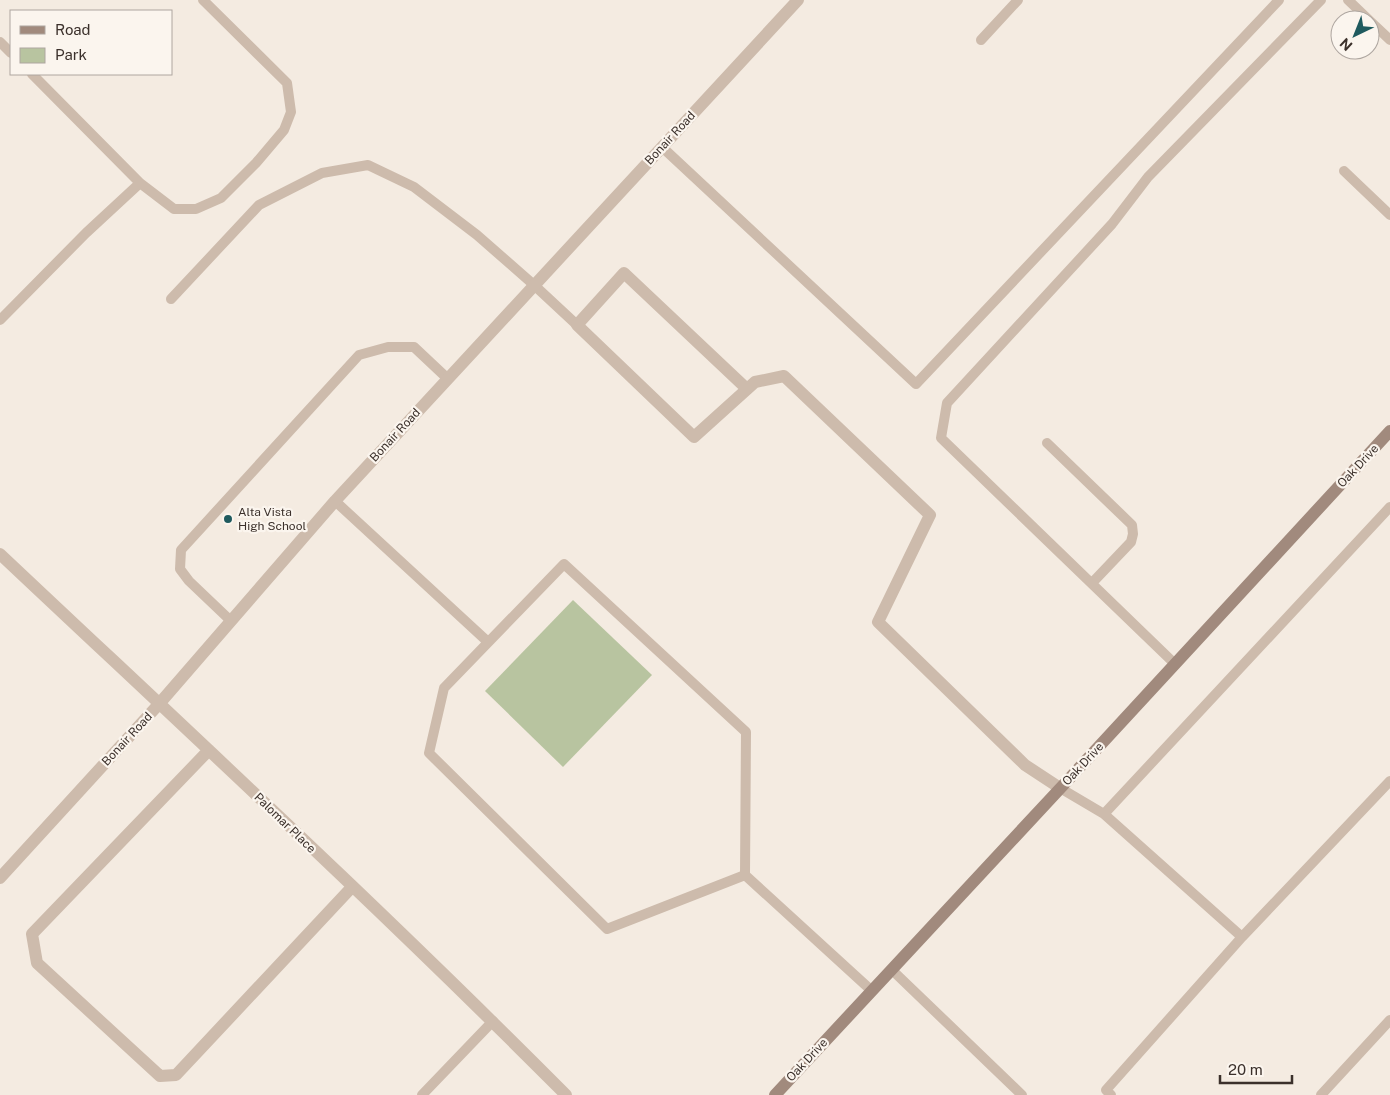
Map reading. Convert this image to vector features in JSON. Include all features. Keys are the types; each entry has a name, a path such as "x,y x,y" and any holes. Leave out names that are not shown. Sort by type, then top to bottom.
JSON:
{"street":[{"name":"Bonair Road","path":"0,878 159,704 335,501 798,0"},
{"path":"747,389 624,273 577,325 694,437 755,382 784,376 930,515 878,622 1025,765 1060,788"},
{"name":"Oak Drive","path":"775,1095 1390,431"},
{"name":"Palomar Place","path":"0,554 209,750 492,1021 566,1095"},
{"path":"209,750 32,934 37,963 160,1076 176,1075 352,887"}],"lane":[{"path":"33,75 140,184 174,209 196,209 221,198 256,163 284,130 291,112 287,83 203,0"},
{"path":"981,40 1018,0"},
{"path":"662,147 916,384 1279,0"},
{"path":"1176,664 941,438 947,403 1112,224 1148,177 1321,0"},
{"path":"1348,0 1359,10"},
{"path":"1380,30 1390,40"},
{"path":"0,42 10,52"},
{"path":"171,299 259,204 322,173 368,165 414,188 477,235 577,325"},
{"path":"1344,171 1390,214"},
{"path":"0,320 86,233 140,184"},
{"path":"231,621 189,581 180,569 181,550 359,355 388,347 414,347 448,378"},
{"path":"1047,443 1132,525 1133,534 1131,542 1092,583"},
{"path":"335,501 488,642"},
{"path":"1104,814 1390,507"},
{"path":"745,874 607,929 430,753 444,688 564,564 746,732 745,874 872,991"},
{"path":"1111,1095 1106,1090 1242,937 1390,781"},
{"path":"1060,788 1104,814 1242,937"},
{"path":"892,970 1022,1095"},
{"path":"1321,1095 1390,1020"},
{"path":"422,1095 492,1021"}],"green space":[{"path":"573,600 652,675 563,767 485,691"}],"place":[{"name":"Alta Vista High School","path":"228,519"}]}
